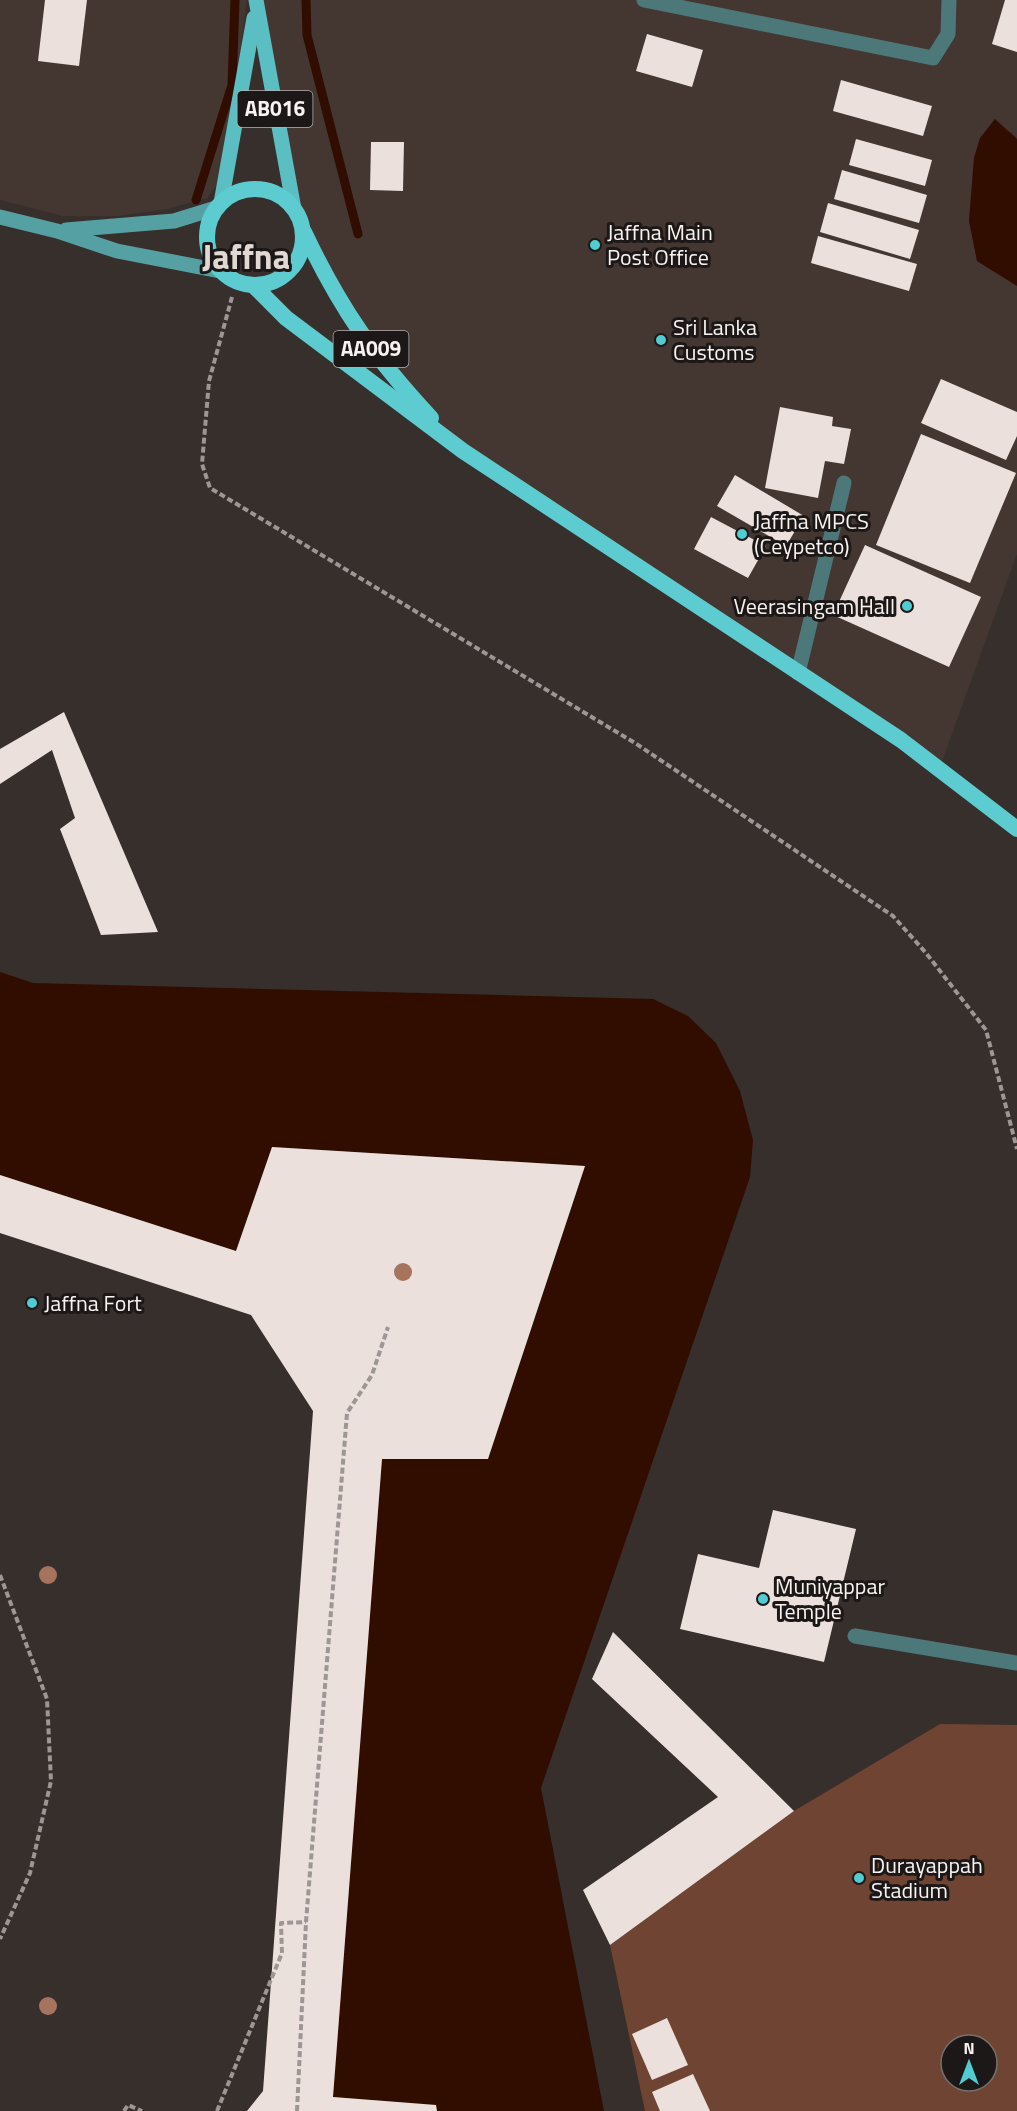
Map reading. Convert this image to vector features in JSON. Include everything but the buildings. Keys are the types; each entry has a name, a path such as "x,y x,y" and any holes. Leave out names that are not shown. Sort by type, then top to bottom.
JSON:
{"highway":[{"path":"259,189 279,195 294,209 303,230 302,251 291,269 275,282 254,286 236,282 220,271 211,258 206,241 208,224 218,206 238,192 259,189"},
{"name":"AA009","path":"303,230 325,276 368,346 391,375 463,451"},
{"name":"AA009","path":"254,286 286,318 463,451 901,740 1017,829"}],"main road":[{"name":"AB016","path":"218,206 256,5"},
{"name":"AB016","path":"256,5 294,209"},
{"path":"57,231 174,221 218,206"},
{"path":"0,217 57,231 117,251 220,271"}],"lane":[{"path":"644,0 933,58 948,34 949,0"},
{"path":"798,673 844,483"},
{"path":"855,1636 1017,1663"}],"path":[{"path":"236,282 209,381 202,464 210,488 635,743 893,916 926,953 986,1030 1017,1149"},
{"path":"297,2111 306,1922 347,1413 372,1375 387,1327"},
{"path":"0,1575 47,1700 51,1781 30,1873 0,1939"},
{"path":"217,2111 282,1953 281,1923 306,1922"},
{"path":"123,2111 128,2105 142,2111"}],"shaded area":[{"path":"0,0 247,0 226,162 216,186 207,198 168,209 117,216 63,216 0,200"},
{"path":"256,0 1017,0 1017,139 1012,132 980,138 974,158 969,221 977,261 1017,286 1017,554 940,767 463,451 391,375 303,230 294,209"},
{"path":"995,119 1017,139 1017,286 977,261 969,221 974,158 980,138"},
{"path":"0,972 33,983 653,999 688,1016 716,1043 740,1091 753,1140 750,1177 541,1788 604,2111 437,2111 436,2105 333,2097 382,1459 488,1459 585,1166 272,1147 236,1251 0,1175"},
{"name":"Durayappah Stadium","path":"940,1724 1017,1725 1017,2111 645,2111 610,1945 794,1811"}],"waterway":[{"path":"196,200 232,85 235,0"},
{"path":"306,0 307,35 358,234"}],"place":[{"name":"Jaffna Main Post Office","path":"595,245"},
{"name":"Sri Lanka Customs","path":"661,340"},
{"name":"Jaffna MPCS (Ceypetco)","path":"742,534"},
{"name":"Veerasingam Hall","path":"907,606"},
{"name":"Jaffna Fort","path":"32,1303"},
{"name":"Muniyappar Temple","path":"763,1599"},
{"name":"Durayappah Stadium","path":"859,1878"}],"district":[{"name":"Jaffna","path":"246,257"}]}
